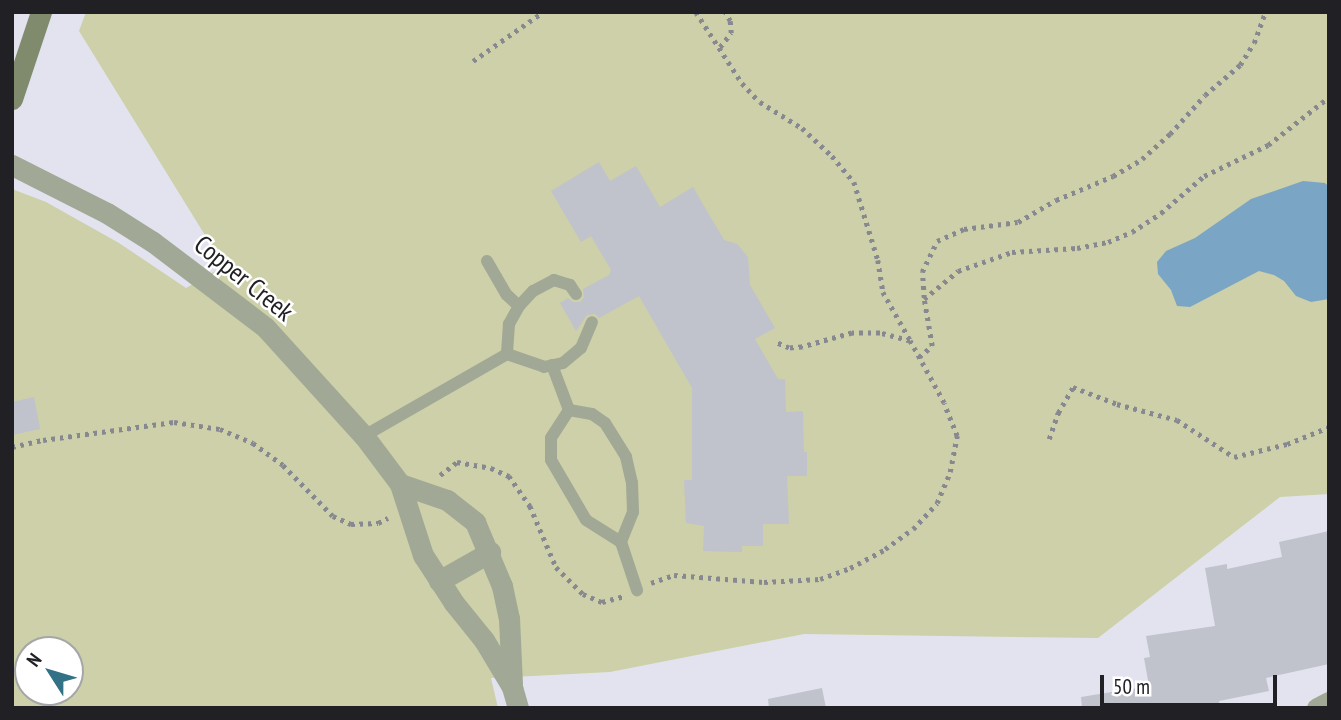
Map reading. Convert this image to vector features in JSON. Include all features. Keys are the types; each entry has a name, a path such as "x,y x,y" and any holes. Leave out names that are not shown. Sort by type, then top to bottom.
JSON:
{"street":[{"path":"12,99 41,12"},
{"name":"Copper Creek","path":"12,165 107,213 211,283 265,327 364,436 400,484 423,555 439,581 484,640 512,687"},
{"name":"Copper Creek","path":"400,484 447,500 475,522 490,552 507,607 512,687 518,708"},
{"path":"439,581 490,552"},
{"path":"1317,708 1329,702"}],"lane":[{"path":"486,261 507,295 519,306"},
{"path":"507,354 509,324 519,306 533,290 554,280 570,285 576,294"},
{"path":"364,436 507,354 544,367 563,363 581,348 592,322"},
{"path":"552,365 569,410"},
{"path":"569,410 551,438 551,460 586,520 621,542 637,590"},
{"path":"569,410 592,414 605,423 626,457 632,483 633,512 621,542"}],"path":[{"path":"472,61 543,12"},
{"path":"427,491 441,473 457,462 491,468 509,476 530,506 556,567 583,594 602,602 674,575 764,582 820,579 850,568 913,529 937,503 950,472 957,436 944,402 883,292 878,260 854,182 832,156 802,128 760,102 742,83 696,12"},
{"path":"720,47 731,33 730,21 725,12"},
{"path":"919,357 932,346 922,272 925,260 937,241 964,229 1018,222 1055,200 1113,176 1142,159 1170,134 1205,94 1240,65 1254,43 1265,12"},
{"path":"925,299 958,271 991,257 1033,249 1077,248 1108,242 1132,232 1161,213 1204,176 1268,145 1329,97"},
{"path":"775,342 789,348 802,347 852,333 880,333 910,341"},
{"path":"1049,439 1058,413 1073,387 1117,404 1177,420 1234,457 1287,444 1329,427"},
{"path":"12,447 43,440 174,422 220,429 253,443 283,465 333,516 351,524 378,523 407,508"}],"green space":[{"path":"86,12 1329,12 1329,494 1280,497 1098,638 804,634 610,672 491,678 498,708 12,708 12,189 46,202 119,243 186,288 224,266 79,31"}],"water":[{"path":"1303,181 1325,183 1329,187 1329,299 1311,302 1296,296 1284,281 1259,271 1190,307 1177,306 1171,290 1158,274 1157,262 1166,251 1195,238 1251,199"}],"building":[{"path":"599,162 610,181 636,166 660,207 693,187 724,240 737,244 748,257 750,285 775,328 755,339 778,379 785,379 786,412 803,411 804,452 807,452 807,476 787,476 789,524 763,524 763,546 742,546 742,552 703,551 704,526 686,523 684,480 692,480 692,388 639,296 599,318 595,314 587,315 576,331 560,303 568,298 573,302 580,302 584,297 583,289 609,275 611,270 591,236 581,242 551,191"},
{"path":"34,397 40,429 12,435 12,402"},
{"path":"1329,531 1329,664 1266,678 1269,691 1219,701 1220,708 1082,708 1081,697 1149,686 1144,658 1150,657 1146,636 1215,626 1205,568 1227,564 1227,569 1282,557 1279,542"},
{"path":"822,688 826,708 769,708 768,699"}]}
